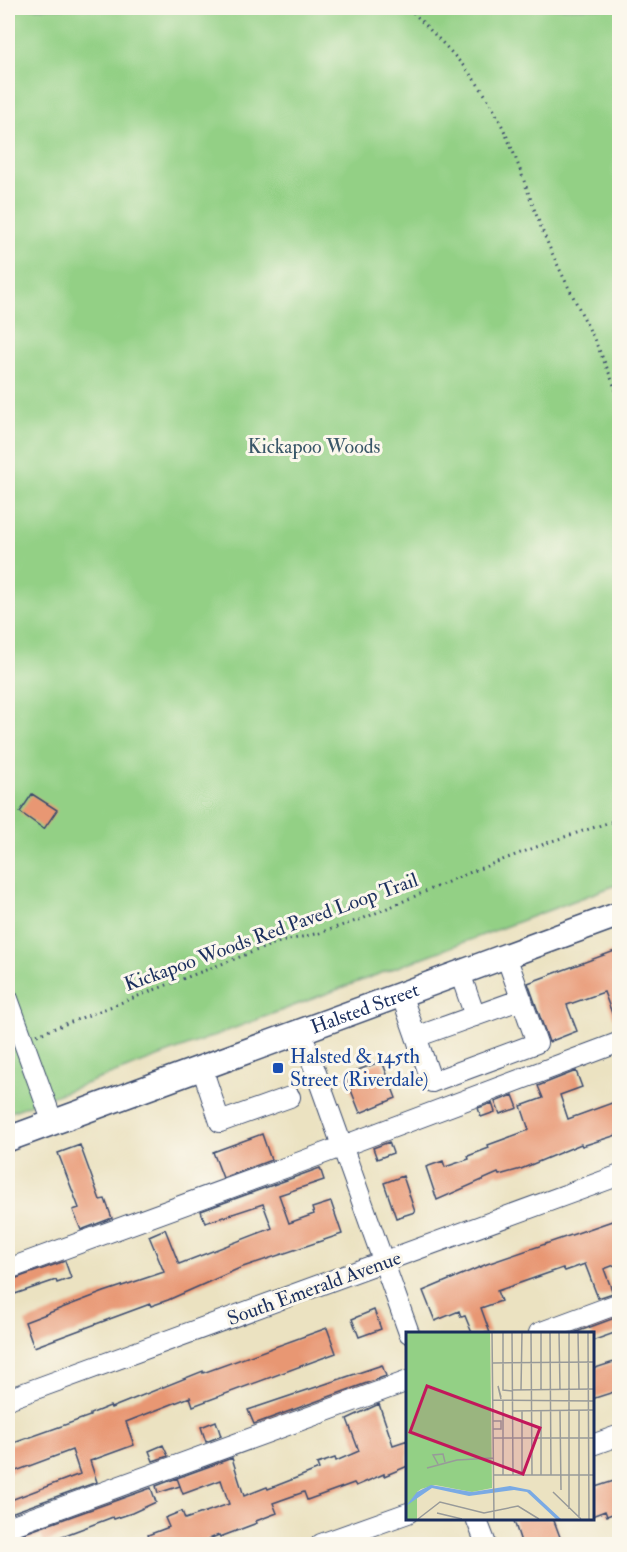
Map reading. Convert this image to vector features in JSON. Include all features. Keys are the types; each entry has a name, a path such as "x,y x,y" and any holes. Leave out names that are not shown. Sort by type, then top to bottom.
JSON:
{"main road":[{"name":"Halsted Street","path":"8,1140 620,914"}],"street":[{"path":"401,994 432,1082 537,1043 506,956"},
{"path":"460,973 475,1016"},
{"path":"8,999 53,1123"},
{"path":"416,1037 522,999"},
{"path":"301,1031 409,1332"},
{"path":"8,1269 620,1042"},
{"path":"202,1068 220,1122 290,1097"},
{"name":"South Emerald Avenue","path":"8,1399 620,1175"},
{"path":"542,1332 620,1303"},
{"path":"8,1527 406,1382"},
{"path":"594,1444 620,1435"},
{"path":"321,1545 406,1514"},
{"path":"476,1519 486,1545"}],"path":[{"path":"409,8 450,49 489,101 520,168 552,253 601,352 620,402"},
{"name":"Kickapoo Woods Red Paved Loop Trail","path":"34,1036 276,943 319,933 362,919 471,872 620,819"}],"green space":[{"name":"Kickapoo Woods","path":"8,8 619,8 619,884 8,1113"}],"building":[{"path":"32,794 57,810 44,829 20,812"},
{"path":"620,949 620,1028 618,1029 604,992 567,1005 577,1031 549,1042 528,983"},
{"path":"382,1061 396,1098 360,1113 345,1075"},
{"path":"576,1071 582,1087 560,1095 568,1119 620,1100 620,1134 582,1146 581,1144 521,1169 499,1175 498,1173 437,1200 426,1167 443,1161 445,1167 469,1159 468,1156 489,1148 488,1145 529,1130 521,1106 543,1098 538,1086"},
{"path":"513,1095 518,1108 500,1114 495,1102"},
{"path":"492,1103 495,1112 481,1117 478,1108"},
{"path":"262,1134 271,1160 223,1178 213,1152"},
{"path":"389,1142 393,1153 377,1159 373,1148"},
{"path":"80,1145 100,1200 105,1199 112,1218 81,1230 73,1210 79,1208 58,1153"},
{"path":"320,1168 324,1180 279,1195 289,1223 314,1214 312,1208 331,1202 342,1234 240,1268 168,1300 151,1306 150,1304 34,1347 25,1322 164,1272 149,1236 165,1229 179,1264 272,1228 263,1204 205,1223 201,1211"},
{"path":"403,1176 415,1212 396,1218 384,1183"},
{"path":"615,1220 620,1231 620,1263 604,1269 613,1293 598,1298 585,1264 565,1271 563,1268 497,1291 501,1301 481,1308 490,1332 472,1332 465,1316 461,1317 459,1311 435,1321 423,1291 487,1264"},
{"path":"65,1261 71,1278 57,1283 56,1280 15,1294 11,1280"},
{"path":"374,1310 381,1329 359,1337 352,1319"},
{"path":"620,1316 620,1331 594,1340 594,1332 577,1332"},
{"path":"327,1328 336,1353 193,1406 190,1397 126,1422 134,1445 90,1461 97,1482 8,1514 8,1501 80,1474 72,1450 8,1474 8,1445 90,1416 110,1406 111,1408 203,1371 203,1373"},
{"path":"620,1360 620,1390 594,1398 594,1368"},
{"path":"382,1365 386,1376 254,1424 248,1410"},
{"path":"379,1404 393,1445 406,1441 406,1467 356,1486 354,1483 307,1500 304,1492 273,1503 277,1513 220,1537 219,1535 194,1545 152,1545 148,1535 169,1527 165,1518 182,1511 185,1519 229,1504 221,1480 183,1494 177,1478 232,1458 244,1496 267,1487 268,1489 319,1469 317,1464 335,1458 336,1461 359,1451 347,1419"},
{"path":"216,1421 221,1436 206,1442 201,1427"},
{"path":"163,1445 168,1456 153,1461 149,1451"},
{"path":"177,1478 180,1486 158,1493 156,1486"},
{"path":"620,1479 620,1511 607,1516 605,1511 594,1515 594,1487"},
{"path":"151,1488 156,1502 132,1513 114,1519 113,1517 44,1543 41,1536 8,1545 8,1539"},
{"path":"513,1519 553,1519 563,1545 522,1545"}],"place":[{"name":"Halsted & 145th Street (Riverdale)","path":"278,1068"}]}
